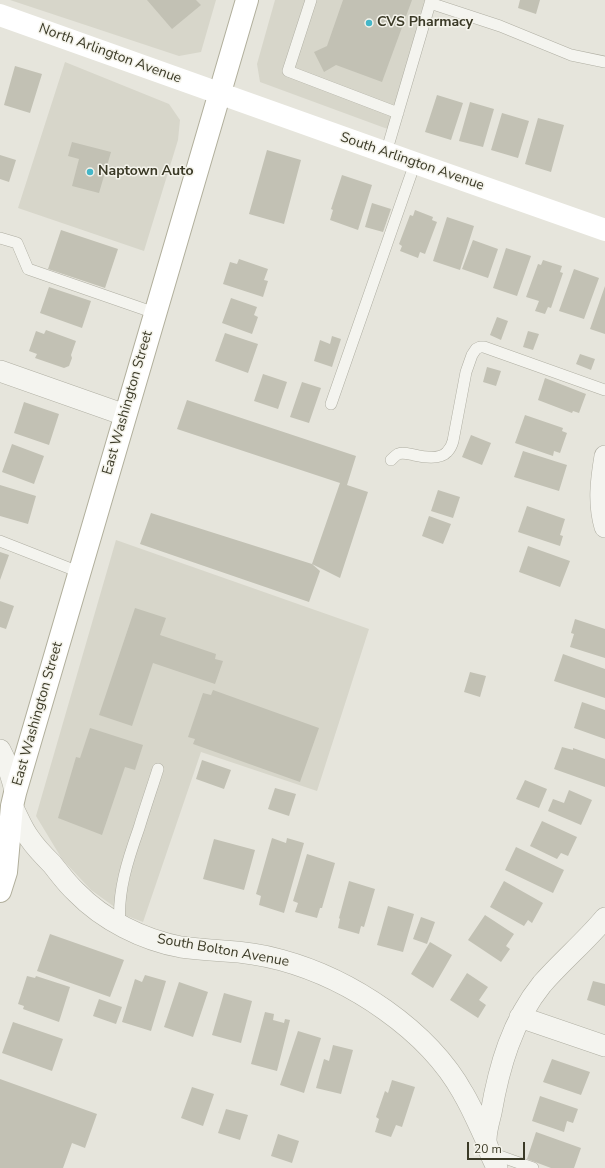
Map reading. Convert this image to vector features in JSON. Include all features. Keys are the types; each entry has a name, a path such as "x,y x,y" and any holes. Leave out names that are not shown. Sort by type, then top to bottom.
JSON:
{"main road":[{"name":"East Washington Street","path":"0,891 6,872 14,800 79,572 247,0"},
{"name":"North Arlington Avenue","path":"0,15 219,93"},
{"name":"South Arlington Avenue","path":"219,93 605,230"},
{"name":"East Washington Street","path":"0,829 14,800"}],"street":[{"path":"0,371 125,415"},
{"path":"605,456 600,501 602,519 605,527"},
{"name":"South Bolton Avenue","path":"0,750 14,783 14,800 30,840 76,893 97,910 120,925 148,937 171,945 197,950 244,952 289,962 332,979 365,996 387,1011 415,1034 446,1067 464,1094 491,1154"},
{"path":"491,1154 494,1097 503,1059 520,1017 542,985 557,967 594,931 605,918"},
{"path":"520,1017 605,1046"}],"lane":[{"path":"311,0 288,71 398,113"},
{"path":"386,153 430,2 500,26 571,55 605,62"},
{"path":"331,404 415,163"},
{"path":"0,238 17,243 28,269 155,313"},
{"path":"391,460 399,454 421,457 442,456 451,448 466,372 472,355 476,349 480,347 484,346 605,390"},
{"path":"0,541 79,572"},
{"path":"120,925 118,911 124,875 158,769"},
{"path":"491,1154 533,1168"}],"shaded area":[{"path":"10,0 216,0 201,52 179,56"},
{"path":"275,0 431,0 393,131 260,82 257,64"},
{"path":"65,62 169,104 180,120 178,140 144,251 18,208"},
{"path":"116,540 369,629 317,791 201,752 143,922 127,916 91,890 62,859 36,816"}],"building":[{"path":"147,0 196,0 201,5 172,29"},
{"name":"CVS Pharmacy","path":"343,0 412,0 382,82 336,65 324,72 314,52 327,46"},
{"path":"520,0 540,0 536,14 518,8"},
{"path":"15,66 42,74 30,113 4,105"},
{"path":"437,95 463,103 451,140 425,132"},
{"path":"470,102 494,109 483,147 459,141"},
{"path":"502,113 529,121 518,158 491,150"},
{"path":"538,118 564,125 551,172 525,164"},
{"name":"Naptown Auto","path":"72,142 111,152 99,193 72,186 79,159 68,156"},
{"path":"267,150 301,160 284,224 249,214"},
{"path":"0,155 16,160 9,182 0,179"},
{"path":"342,175 372,185 358,230 330,220 333,210 331,209"},
{"path":"372,203 391,209 383,232 365,227"},
{"path":"415,210 433,217 432,220 437,222 425,254 420,252 418,258 400,251 402,246 399,244 410,215 413,216"},
{"path":"447,217 474,226 460,270 433,261"},
{"path":"61,230 118,249 105,288 48,269"},
{"path":"473,240 498,249 488,278 462,269"},
{"path":"506,248 531,256 517,296 493,288"},
{"path":"239,259 268,269 264,280 268,281 263,297 223,284 230,262 237,264"},
{"path":"543,260 562,266 560,272 563,273 551,308 548,307 545,314 535,311 539,301 526,297 538,264 541,265"},
{"path":"574,269 599,278 584,319 559,311"},
{"path":"605,286 605,334 590,329"},
{"path":"49,287 91,301 82,328 40,313"},
{"path":"231,298 257,307 254,315 258,317 252,334 222,323"},
{"path":"497,317 508,321 501,340 490,335"},
{"path":"46,330 76,341 69,366 64,368 35,358 37,354 29,351 36,331 44,334"},
{"path":"528,331 539,334 533,350 523,347"},
{"path":"225,333 258,344 248,373 215,361"},
{"path":"332,336 341,339 332,367 314,361 320,340 330,344"},
{"path":"580,354 595,359 591,370 576,364"},
{"path":"487,367 501,371 496,386 483,382"},
{"path":"263,374 287,382 278,409 254,401"},
{"path":"545,378 586,394 579,413 573,411 572,413 538,400"},
{"path":"302,382 321,388 309,423 290,417"},
{"path":"187,400 356,456 347,485 368,492 340,578 312,564 340,483 177,429"},
{"path":"24,402 59,414 49,445 14,433"},
{"path":"525,415 563,428 562,431 567,433 560,453 554,451 553,456 515,443"},
{"path":"471,435 491,443 482,465 462,457"},
{"path":"12,444 44,456 34,484 2,472"},
{"path":"523,451 567,465 559,491 514,477"},
{"path":"0,485 36,496 28,524 0,516"},
{"path":"438,490 460,497 453,518 431,511"},
{"path":"527,506 565,519 560,535 563,536 560,546 518,532"},
{"path":"151,513 312,564 320,571 309,602 140,544"},
{"path":"429,516 451,524 443,544 422,536"},
{"path":"528,546 570,561 560,587 519,572"},
{"path":"0,552 9,555 0,580"},
{"path":"0,601 14,606 6,629 0,627"},
{"path":"135,608 166,618 160,635 216,654 215,659 223,661 215,684 153,663 132,726 99,715"},
{"path":"575,619 605,629 605,658 570,647 574,634 571,633"},
{"path":"563,654 605,669 605,698 554,681"},
{"path":"470,672 486,676 480,697 464,692"},
{"path":"213,690 319,728 300,782 193,744 195,739 188,737 203,693 211,695"},
{"path":"582,702 605,710 605,739 574,728"},
{"path":"90,728 143,745 135,770 125,767 102,835 58,818 76,757 80,758"},
{"path":"562,747 573,750 573,748 605,759 605,787 554,769"},
{"path":"202,760 231,770 224,789 196,779"},
{"path":"525,780 547,789 539,808 516,799"},
{"path":"275,788 296,794 289,816 268,809"},
{"path":"569,790 592,800 581,825 548,811 553,799 564,803"},
{"path":"542,821 577,837 568,856 561,853 557,859 530,846"},
{"path":"272,838 286,843 287,838 304,843 284,913 259,905 261,896 256,894"},
{"path":"214,839 255,850 244,890 203,879"},
{"path":"516,847 564,870 553,893 505,870"},
{"path":"307,854 335,863 322,908 320,908 317,918 295,912 298,903 293,901"},
{"path":"349,881 375,889 364,927 361,926 359,934 338,928 339,918"},
{"path":"504,881 543,903 532,923 528,920 524,926 490,907"},
{"path":"388,906 414,914 403,952 377,945"},
{"path":"485,915 514,934 506,946 510,949 501,962 468,940"},
{"path":"421,917 435,922 427,944 413,939"},
{"path":"50,934 124,960 110,997 37,971"},
{"path":"430,942 452,955 433,988 411,974"},
{"path":"467,973 488,987 479,1000 486,1005 478,1018 450,1000"},
{"path":"145,975 166,981 151,1031 122,1022 135,979 142,982"},
{"path":"27,976 35,978 36,976 70,987 59,1022 23,1009 24,1006 18,1004"},
{"path":"593,981 605,984 605,1006 587,1000"},
{"path":"179,982 208,992 193,1037 164,1027"},
{"path":"224,993 252,1001 241,1043 212,1035"},
{"path":"99,999 122,1007 116,1024 93,1016"},
{"path":"265,1012 274,1014 273,1020 284,1023 285,1019 290,1020 277,1071 251,1064"},
{"path":"13,1022 63,1039 52,1071 2,1053"},
{"path":"298,1031 321,1038 304,1093 280,1085"},
{"path":"333,1045 353,1050 341,1094 316,1088 324,1059 329,1061"},
{"path":"552,1059 590,1072 581,1095 543,1082"},
{"path":"0,1079 97,1114 85,1148 72,1143 63,1168 0,1168"},
{"path":"392,1080 415,1087 402,1127 396,1125 391,1137 375,1132 379,1119 376,1117 385,1091 388,1093"},
{"path":"192,1087 214,1094 203,1126 181,1118"},
{"path":"540,1096 578,1109 573,1123 567,1121 564,1132 532,1121"},
{"path":"226,1109 248,1115 240,1140 218,1133"},
{"path":"536,1132 581,1148 574,1168 551,1168 527,1159"},
{"path":"278,1134 299,1141 292,1163 271,1156"}],"place":[{"name":"CVS Pharmacy","path":"369,23"},
{"name":"Naptown Auto","path":"90,172"}]}
